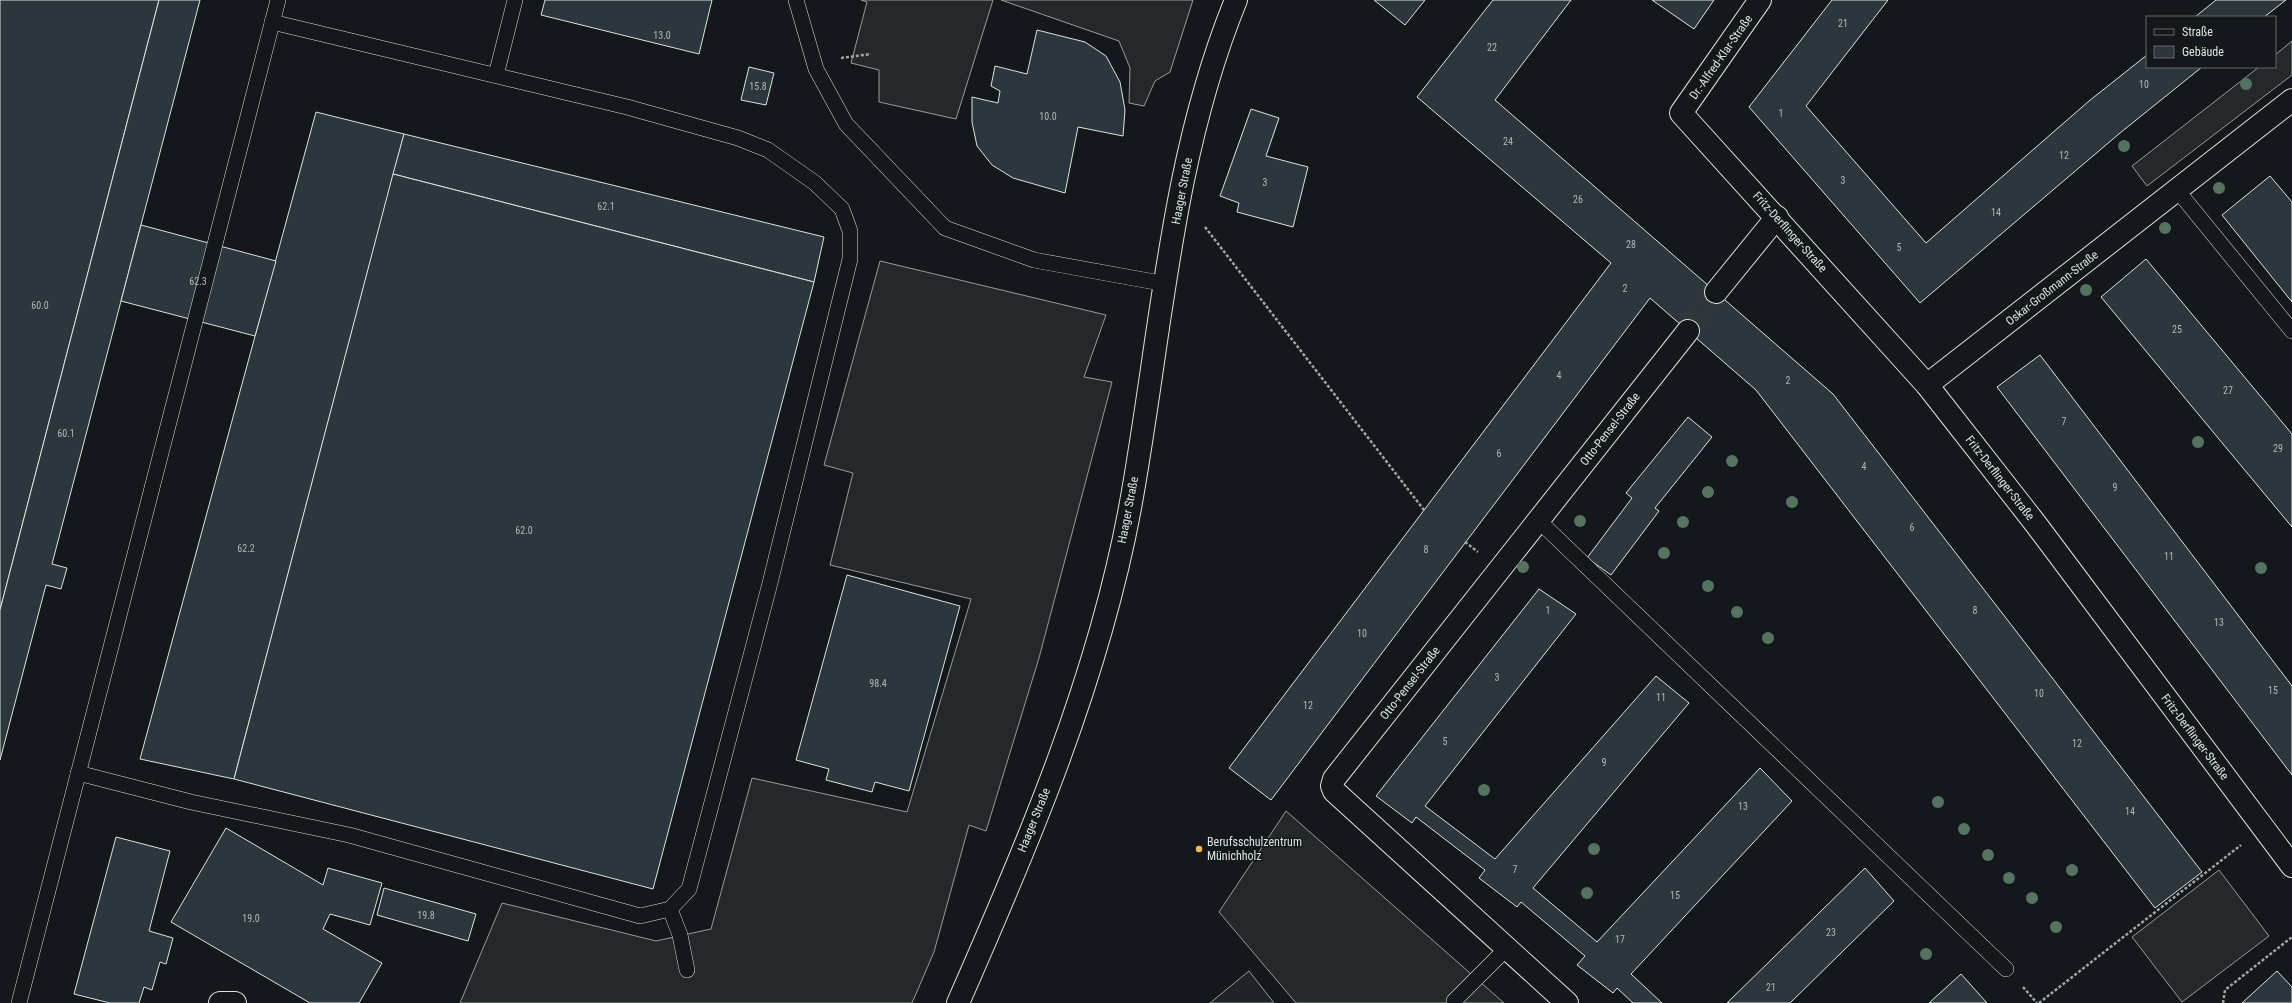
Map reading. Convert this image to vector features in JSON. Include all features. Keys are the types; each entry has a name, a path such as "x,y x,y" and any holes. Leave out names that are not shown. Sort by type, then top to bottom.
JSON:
{"street":[{"name":"Haager Straße","path":"958,1003 999,910 1050,780 1092,661 1130,509 1180,195 1202,102 1236,0"},
{"name":"Dr.-Alfred-Klar-Straße","path":"1681,114 1760,0"},
{"name":"Oskar-Großmann-Straße","path":"1927,385 2292,100"},
{"name":"Fritz-Derflinger-Straße","path":"1681,114 1777,217 1927,385 2035,523 2292,866"},
{"path":"1716,292 1777,217"},
{"name":"Otto-Pensel-Straße","path":"1567,1003 1334,791 1332,786 1334,779 1688,331"},
{"path":"220,1003 235,1003"}],"lane":[{"path":"19,1003 278,0"},
{"path":"496,75 515,0"},
{"path":"796,0 816,69 846,124 945,228 1034,260 1166,284"},
{"path":"78,773 192,802 348,835 640,916 670,909 689,889 765,602 850,259 850,231 842,209 815,182 768,150 738,138 634,109 272,22"},
{"path":"2177,190 2292,331"},
{"path":"1538,520 2006,969"},
{"path":"670,909 680,935 687,970"},
{"path":"1454,1001 1507,948"}],"path":[{"path":"840,58 871,54"},
{"path":"1180,195 1424,510"},
{"path":"2039,1003 2263,828"},
{"path":"2223,1003 2225,990 2292,937"}],"shaded area":[{"path":"861,0 993,0 956,119 879,102 879,70 851,63 867,2"},
{"path":"1001,0 1193,0 1170,72 1155,81 1144,106 1129,103 1130,68 1119,41"},
{"path":"2292,41 2292,75 2147,186 2132,166 2258,68 2276,68 2276,54"},
{"path":"880,261 1106,315 1084,377 1112,382 1039,658 986,831 969,825 934,952 912,1003 460,1003 502,903 656,941 711,929 752,778 907,812 971,599 830,565 853,473 824,465"},
{"path":"1286,811 1504,1003 1296,1003 1219,912"},
{"path":"2219,870 2269,936 2182,1002 2132,937"},
{"path":"1249,971 1274,1003 1210,1003"}],"building":[{"path":"0,0 159,0 0,610"},
{"path":"159,0 200,0 52,564 67,568 61,589 46,585 0,760 0,610"},
{"path":"545,0 712,0 699,54 541,15"},
{"path":"1374,0 1425,0 1405,25"},
{"path":"1493,0 1571,0 1495,100 1833,394 2202,872 2155,908 1756,390 1650,298 1271,800 1229,768 1611,263 1417,97"},
{"path":"1652,0 1714,0 1694,29"},
{"path":"1832,0 1888,0 1806,106 1926,243 2089,101 2146,56 2146,68 2201,68 2120,133 1920,303 1749,107"},
{"path":"2216,0 2286,0 2265,16 2196,16"},
{"path":"1037,30 1085,42 1106,56 1120,82 1125,110 1123,136 1078,127 1065,193 1013,178 992,165 977,146 972,122 972,97 998,103 1000,91 991,86 995,66 1027,74"},
{"path":"749,67 774,73 766,105 741,100"},
{"path":"1251,109 1279,118 1266,156 1308,167 1293,227 1237,212 1239,203 1220,196"},
{"path":"316,112 404,134 234,779 140,759"},
{"path":"404,134 824,237 814,282 393,174"},
{"path":"393,174 814,282 653,889 234,779"},
{"path":"2270,176 2292,202 2292,302 2222,215"},
{"path":"141,225 276,261 255,336 121,301"},
{"path":"2146,259 2292,434 2292,527 2101,297"},
{"path":"2040,355 2292,686 2292,775 1997,387"},
{"path":"1688,417 1712,437 1655,508 1659,511 1611,575 1587,558 1632,498 1626,493"},
{"path":"847,575 960,606 909,791 875,782 872,792 826,780 829,769 796,760"},
{"path":"1539,589 1576,614 1425,806 1495,859 1656,676 1689,703 1533,888 1597,942 1760,768 1792,801 1631,974 1662,1003 1633,1003 1617,988 1613,993 1577,965 1585,956 1521,902 1517,907 1479,878 1485,870 1416,817 1412,823 1376,796"},
{"path":"226,828 323,885 328,868 382,883 370,925 330,914 323,929 382,963 359,1003 310,1003 171,922"},
{"path":"116,837 170,851 149,931 173,938 166,964 160,962 152,990 144,987 139,1003 110,1003 74,994"},
{"path":"1865,868 1894,901 1790,1003 1727,1003"},
{"path":"384,888 476,914 468,941 377,915"},
{"path":"2277,971 2292,987 2292,1003 2242,1003"},
{"path":"1961,974 1987,1003 1929,1003"}],"tunnel":[{"path":"1688,331 1716,292"}],"place":[{"name":"Berufsschulzentrum Münichholz","path":"1199,849"}]}
